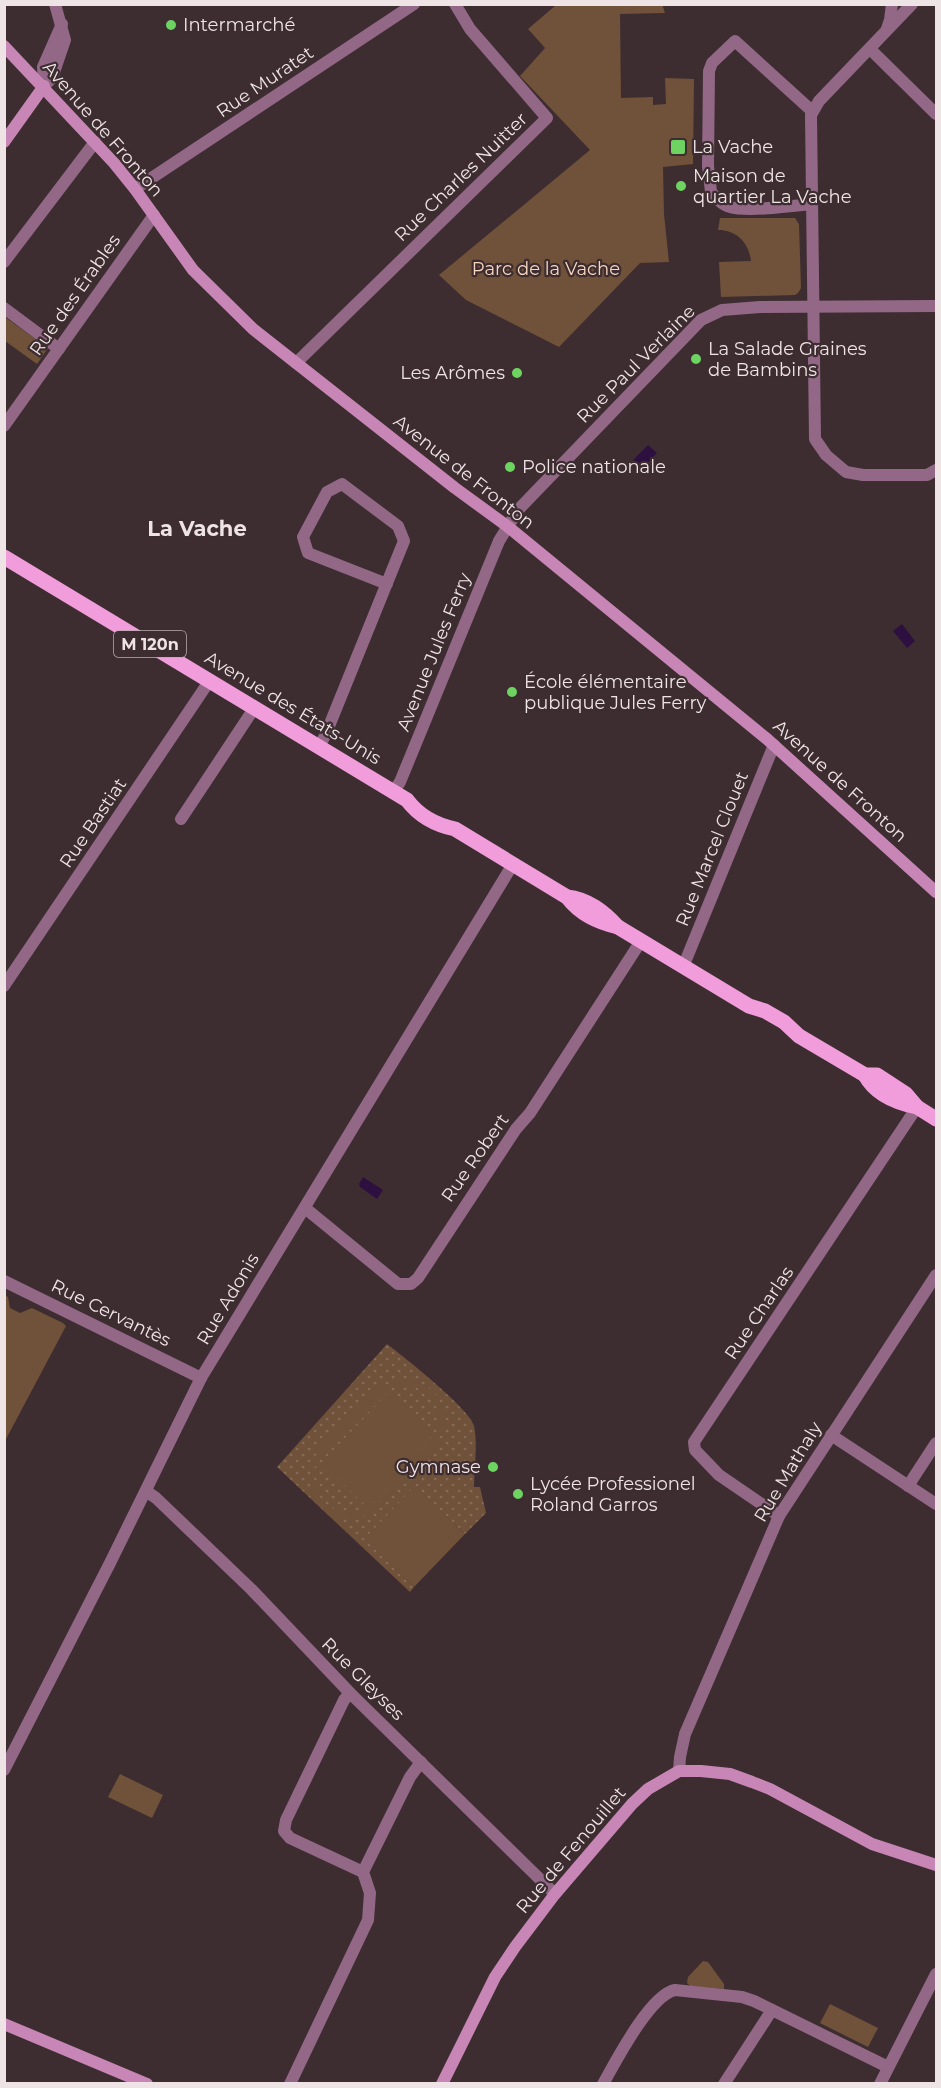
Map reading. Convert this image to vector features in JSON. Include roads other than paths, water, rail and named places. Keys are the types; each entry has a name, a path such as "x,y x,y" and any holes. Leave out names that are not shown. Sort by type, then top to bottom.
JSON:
{"main road":[{"name":"Avenue des États-Unis","path":"6,562 210,680 393,792 407,800 421,802 446,818 455,829 567,897 579,898 604,913 618,927 749,1006 765,1011 784,1022 799,1036 865,1075 877,1075 906,1094 917,1107 936,1119"}],"street":[{"path":"4,142 52,78 64,46 65,34 55,4"},
{"name":"Rue Muratet","path":"135,189 414,4"},
{"name":"Rue Charles Nuitter","path":"296,363 547,118 470,29 455,4"},
{"path":"883,34 890,20 892,4"},
{"path":"912,4 812,111 810,120 815,439 826,455 846,471 863,475 927,476 936,470"},
{"path":"812,111 735,41 712,63 709,71 708,166 711,192 730,207 762,208 812,204"},
{"name":"Avenue de Fronton","path":"4,46 44,86 135,189 193,270 253,329 455,488 507,526 774,745 936,892"},
{"path":"870,49 936,114"},
{"path":"4,262 95,142"},
{"name":"Rue des Érables","path":"7,417 59,349 154,215"},
{"name":"Rue Paul Verlaine","path":"507,526 518,510 701,320 722,310 812,306 936,306"},
{"path":"4,308 59,349"},
{"path":"319,746 387,584 404,541 398,526 342,484 327,492 303,537 308,552 387,584"},
{"name":"Avenue Jules Ferry","path":"393,792 400,782 507,526"},
{"name":"Rue Bastiat","path":"4,986 210,680"},
{"path":"181,819 255,707"},
{"name":"Rue Marcel Clouet","path":"683,967 774,745"},
{"name":"Rue Adonis","path":"4,1770 146,1491 201,1377 513,864"},
{"name":"Rue Robert","path":"305,1208 398,1284 411,1284 418,1278 509,1138 530,1113 641,941"},
{"name":"Rue Charlas","path":"779,1516 719,1475 694,1450 694,1442 917,1107"},
{"name":"Rue Mathaly","path":"679,1771 685,1734 779,1516 936,1275"},
{"name":"Rue Cervantès","path":"4,1281 201,1377"},
{"path":"831,1435 936,1504"},
{"path":"908,1486 936,1443"},
{"name":"Rue Gleyses","path":"146,1491 251,1589 350,1693 555,1894"},
{"path":"350,1693 344,1700 286,1820 284,1831 290,1838 363,1872"},
{"path":"290,2084 368,1920 370,1893 363,1872 410,1777 421,1762"},
{"path":"679,1771 730,1774 752,1782 770,1789 872,1844 936,1865"},
{"name":"Rue de Fenouillet","path":"442,2084 495,1977 555,1894 632,1804 648,1789 679,1771"},
{"path":"880,2084 936,1974"},
{"path":"603,2084 631,2036 653,2006 665,1993 675,1990 754,2001 888,2067"},
{"path":"724,2084 772,2010"},
{"path":"4,2024 147,2084"}],"place":[{"name":"Intermarché","path":"171,25"},
{"name":"La Vache","path":"678,147"},
{"name":"Maison de quartier La Vache","path":"681,186"},
{"name":"La Salade Graines de Bambins","path":"696,359"},
{"name":"Les Arômes","path":"517,373"},
{"name":"Police nationale","path":"510,467"},
{"name":"École élémentaire publique Jules Ferry","path":"512,692"},
{"name":"Gymnase","path":"493,1467"},
{"name":"Lycée Professionel Roland Garros","path":"518,1494"}],"district":[{"name":"La Vache","path":"197,528"}],"park label":[{"name":"Parc de la Vache","path":"546,269"}]}
